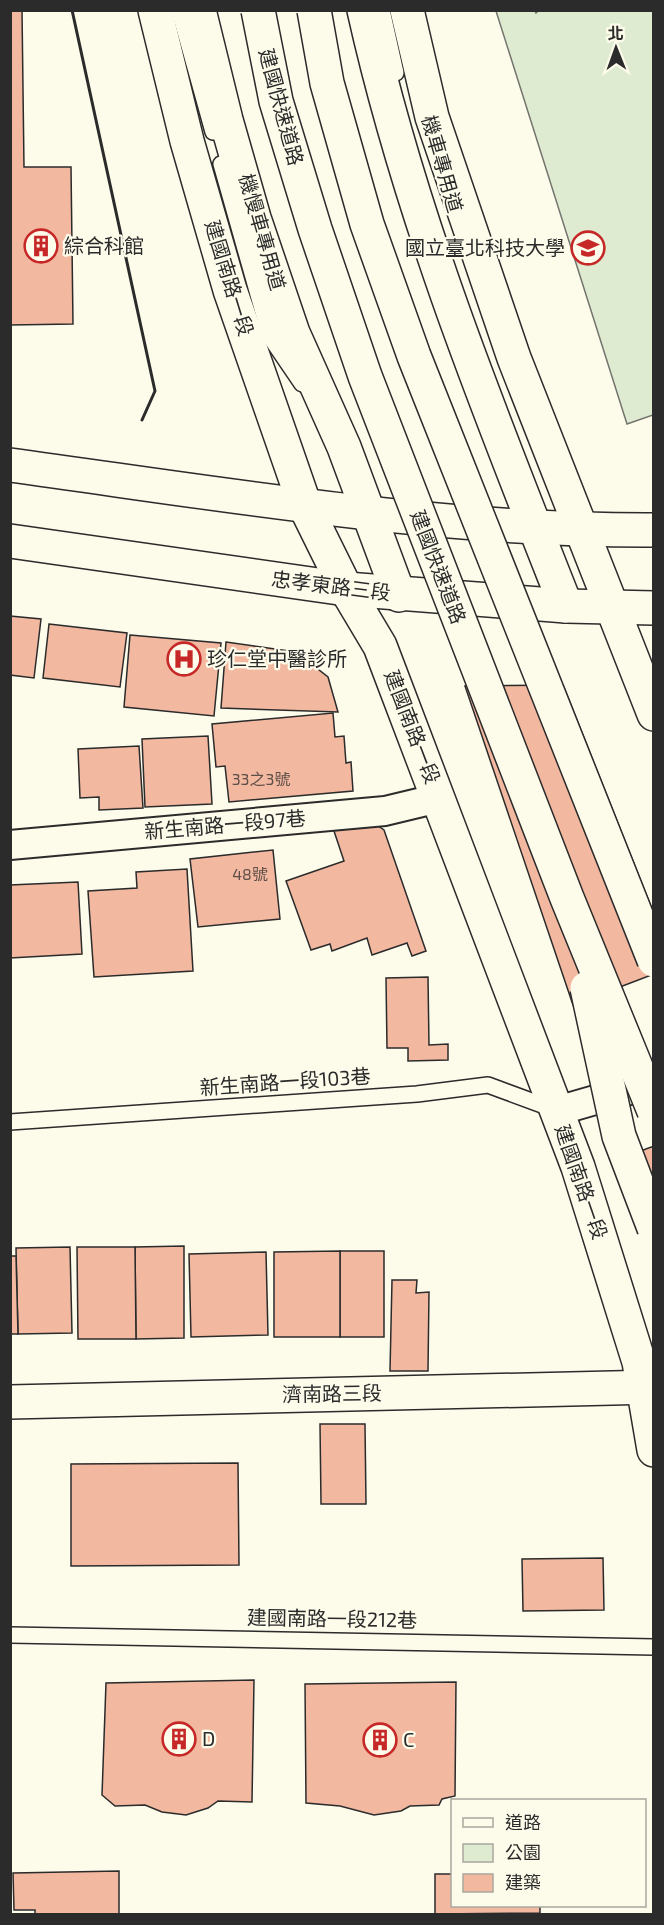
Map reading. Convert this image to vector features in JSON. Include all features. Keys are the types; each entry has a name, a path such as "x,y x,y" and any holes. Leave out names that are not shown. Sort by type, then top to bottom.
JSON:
{"main road":[{"name":"建國南路一段","path":"155,10 187,141 230,290 305,506 346,589 380,646 578,1167 639,1362 649,1387 654,1450"},
{"path":"199,10 226,120 254,218 293,333 344,447 399,595"},
{"name":"建國快速道路","path":"258,10 276,101 315,229 365,376 567,898 654,1111"},
{"path":"314,10 327,83 367,224 414,357 654,960"},
{"path":"364,10 417,207 488,409 566,606"},
{"path":"407,10 432,117 514,358 654,714"},
{"path":"10,465 369,513 581,530 654,530"},
{"name":"忠孝東路三段","path":"10,540 399,595 612,609 654,608"},
{"path":"567,898 619,1136 654,1228"},
{"name":"濟南路三段","path":"10,1402 649,1387"}],"street":[{"name":"新生南路一段97巷","path":"10,845 385,811 439,798"},
{"path":"557,1111 654,1083"}],"lane":[{"name":"機慢車專用道","path":"178,10 270,337 344,447"},
{"path":"382,10 400,91"},
{"name":"機車專用道","path":"425,179 447,257 501,406 510,464"},
{"name":"新生南路一段103巷","path":"10,1122 417,1094 488,1084 557,1111"},
{"name":"建國南路一段212巷","path":"10,1635 654,1647"}],"green space":[{"name":"國立臺北科技大學","path":"496,11 535,11 536,13 538,11 653,11 653,415 627,424"}],"building":[{"name":"綜合科館","path":"10,10 22,10 24,167 71,167 73,324 10,325"},
{"path":"10,616 41,619 34,678 10,675"},
{"path":"49,624 127,633 120,687 43,678"},
{"path":"130,635 221,643 214,716 124,707"},
{"path":"226,642 296,652 328,677 338,712 221,708"},
{"path":"563,685 654,914 654,974 573,1005 465,686"},
{"path":"333,713 335,737 344,736 346,763 351,762 353,791 229,802 225,766 216,767 212,724"},
{"path":"208,736 212,804 145,807 142,739"},
{"path":"139,746 143,808 99,810 99,797 80,798 78,749"},
{"path":"371,821 384,830 426,951 412,956 407,943 372,955 367,938 332,951 330,944 311,950 286,881 344,861 333,828"},
{"path":"273,850 280,919 198,927 190,859"},
{"path":"187,869 193,971 94,977 88,891 137,888 136,872"},
{"path":"78,882 82,954 10,958 10,885"},
{"path":"428,977 429,1045 448,1044 448,1060 408,1061 408,1048 387,1048 386,978"},
{"path":"654,1146 654,1202 635,1153"},
{"path":"184,1246 184,1338 136,1339 135,1247"},
{"path":"70,1247 72,1333 18,1334 16,1248"},
{"path":"77,1247 135,1247 136,1339 78,1339"},
{"path":"340,1251 384,1251 384,1337 340,1337"},
{"path":"340,1251 340,1337 274,1337 274,1252"},
{"path":"266,1252 268,1335 191,1337 189,1254"},
{"path":"10,1256 16,1256 18,1334 10,1334"},
{"path":"392,1280 417,1280 416,1293 429,1292 428,1371 390,1371"},
{"path":"320,1424 365,1424 366,1504 321,1504"},
{"path":"238,1463 239,1565 71,1566 71,1464"},
{"path":"603,1558 604,1610 523,1611 522,1559"},
{"name":"D","path":"254,1680 252,1802 218,1801 208,1808 186,1815 162,1812 145,1805 115,1806 102,1795 106,1683"},
{"name":"C","path":"456,1682 455,1796 442,1799 439,1805 410,1806 401,1811 374,1815 340,1806 306,1803 305,1684"},
{"path":"119,1871 119,1914 35,1914 35,1910 14,1910 13,1873"},
{"path":"435,1874 451,1874 451,1907 540,1907 540,1913 435,1914"}],"wall":[{"path":"72,10 155,391 142,420"}],"place":[{"name":"綜合科館","path":"41,246"},
{"name":"國立臺北科技大學","path":"588,248"},
{"name":"珍仁堂中醫診所","path":"184,659"},
{"name":"D","path":"179,1739"},
{"name":"C","path":"380,1740"}]}
